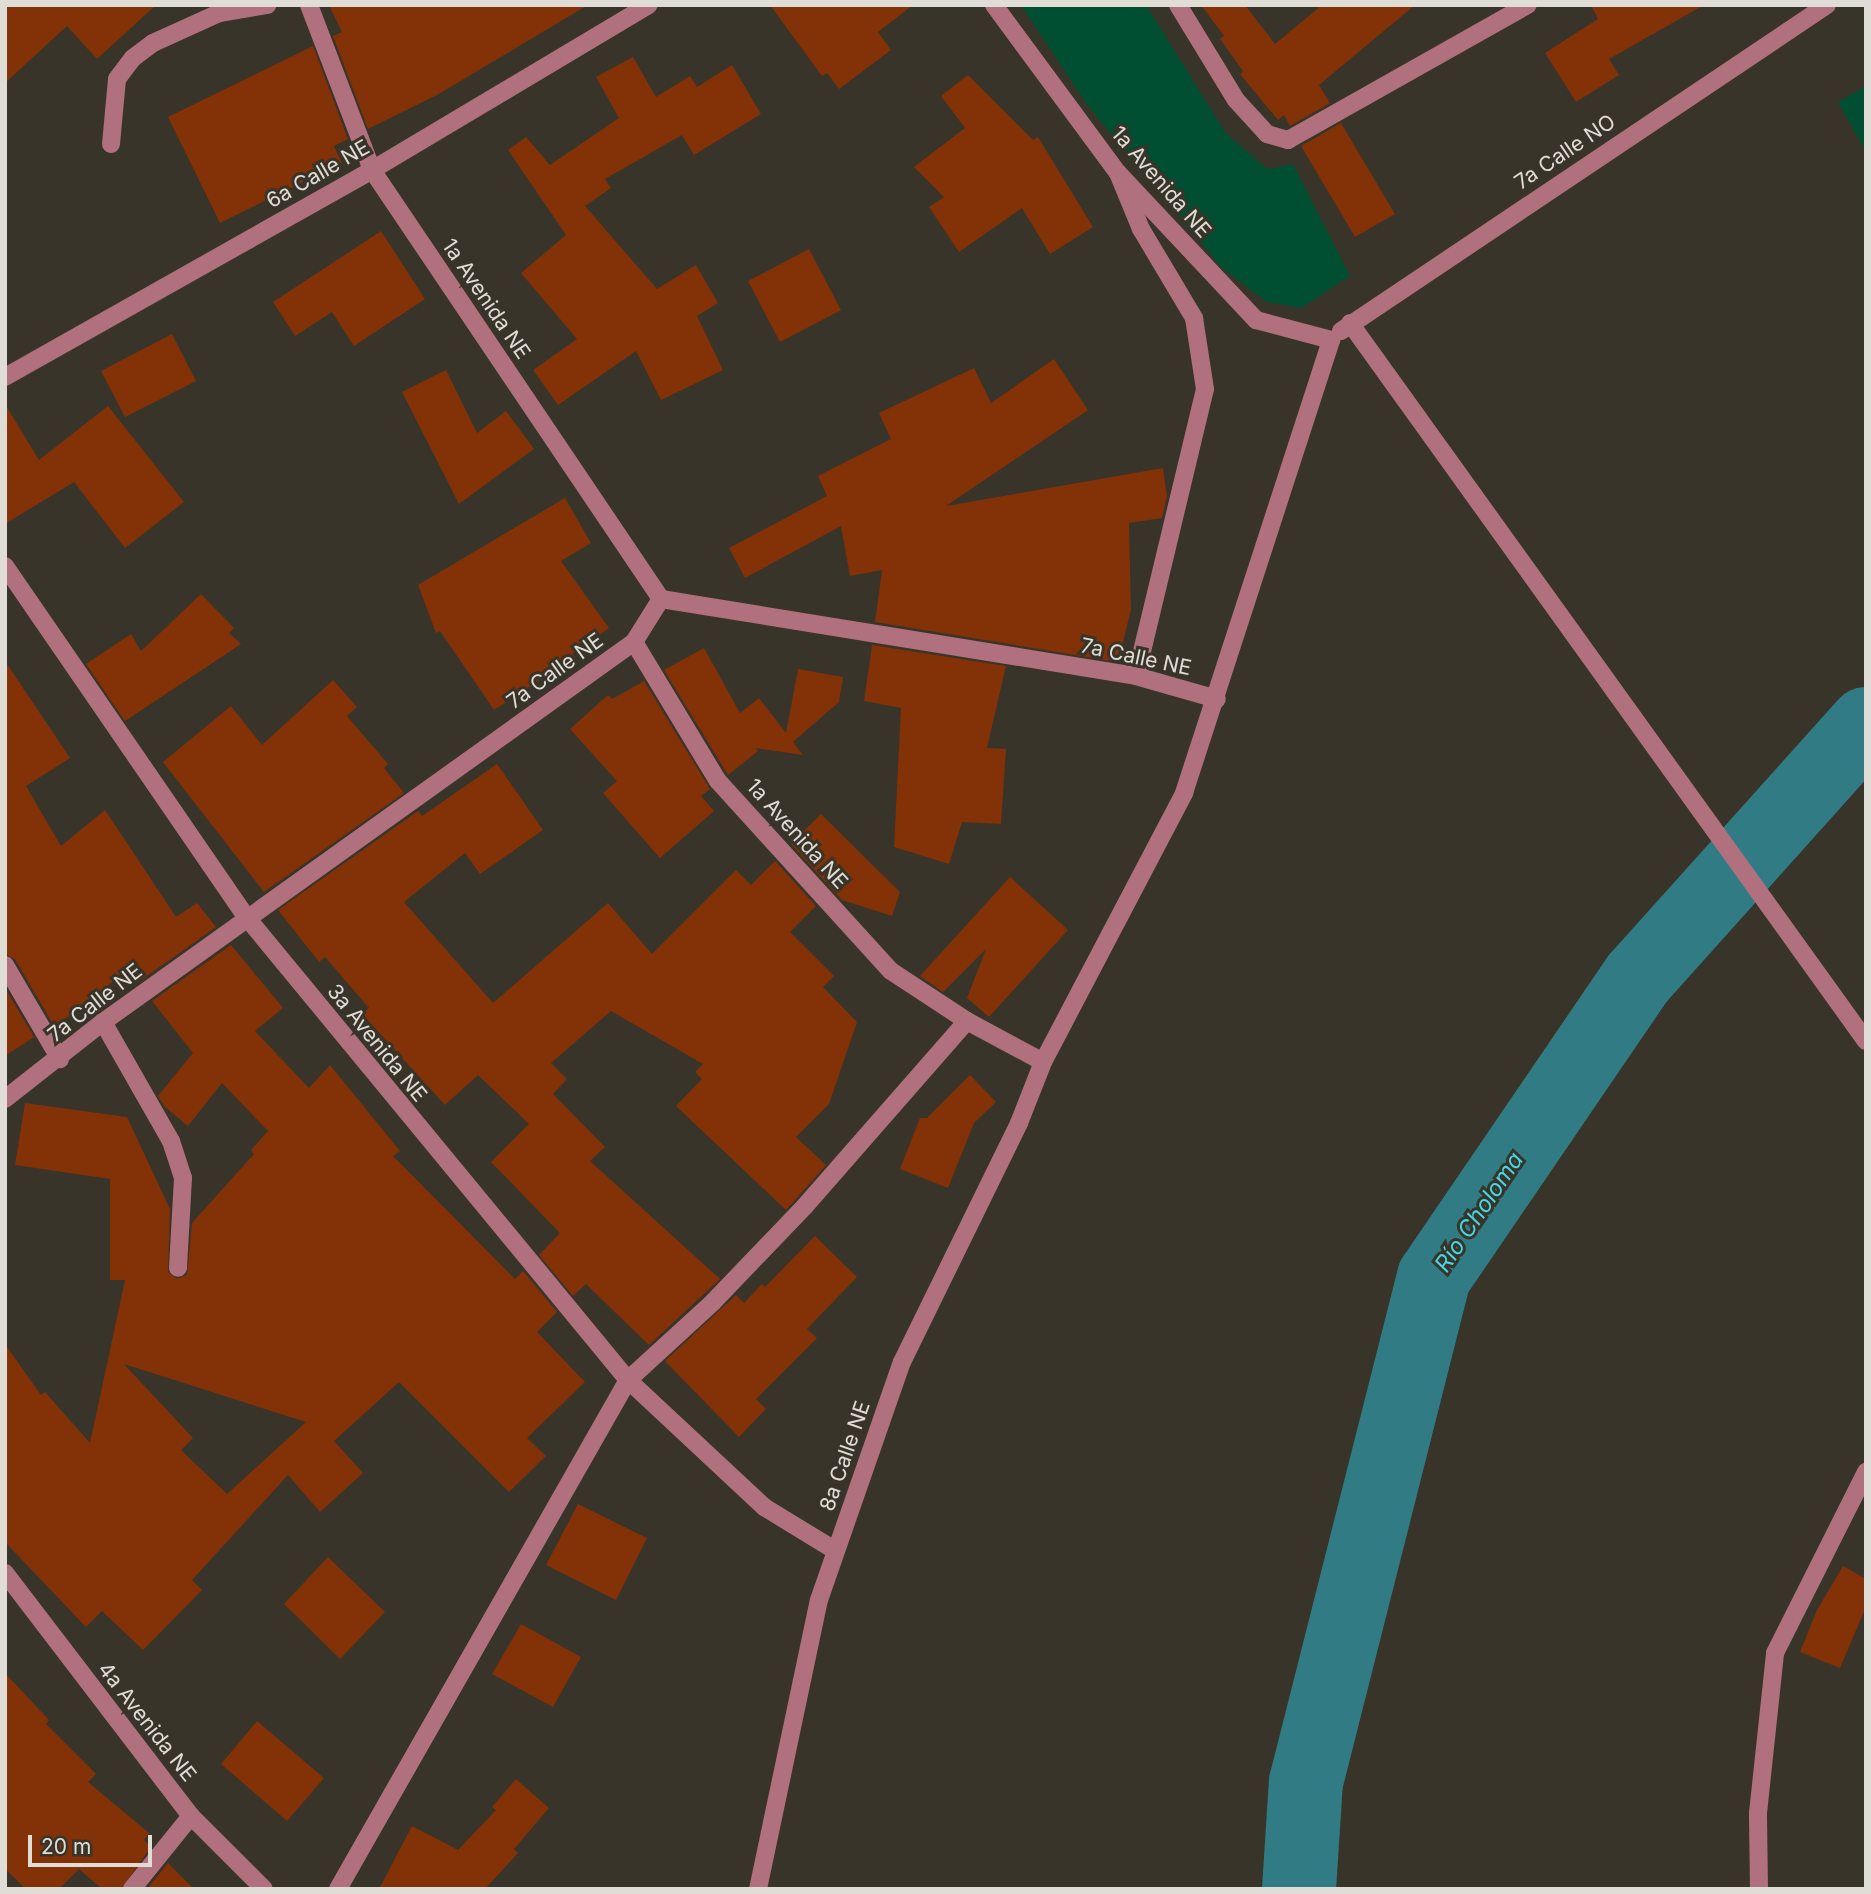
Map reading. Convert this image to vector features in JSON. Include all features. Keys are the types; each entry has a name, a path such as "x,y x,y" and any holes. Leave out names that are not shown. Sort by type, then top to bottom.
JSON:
{"street":[{"path":"111,144 117,79 132,58 153,43 219,13 267,5"},
{"name":"1a Avenida NE","path":"309,5 372,170 661,599"},
{"name":"6a Calle NE","path":"5,377 372,170 649,5"},
{"name":"1a Avenida NE","path":"994,5 1118,173 1256,320 1331,340"},
{"path":"1178,5 1236,100 1267,134 1288,140 1504,11 1528,5"},
{"name":"7a Calle NO","path":"1331,340 1350,323 1828,5"},
{"path":"1118,173 1141,229 1194,318 1205,388 1136,676"},
{"path":"1350,323 1866,1041"},
{"path":"1043,1062 1185,793 1331,340"},
{"name":"3a Avenida NE","path":"5,566 248,919 628,1380 764,1507 836,1551"},
{"name":"7a Calle NE","path":"5,1099 61,1059 103,1022 634,642 661,599 1136,676 1217,699"},
{"name":"1a Avenida NE","path":"634,642 718,781 891,971 967,1021 1043,1062"},
{"path":"5,965 61,1059"},
{"path":"338,1889 628,1380 713,1302 805,1206 967,1021"},
{"path":"103,1022 171,1141 183,1178 178,1268"},
{"name":"8a Calle NE","path":"758,1889 819,1600 902,1362 1019,1123 1043,1062"},
{"path":"1759,1889 1758,1814 1775,1653 1866,1472"},
{"name":"4a Avenida NE","path":"5,1573 191,1816 264,1889"},
{"path":"132,1889 191,1816"}],"green space":[{"path":"1021,5 1146,5 1225,132 1267,169 1293,164 1350,276 1301,308 1267,302 1222,268 1088,106"},
{"path":"1866,86 1866,152 1838,102"}],"building":[{"path":"5,5 156,5 97,59 67,26 5,83"},
{"path":"329,5 588,5 437,95 368,129 333,36 342,32"},
{"path":"770,5 913,5 878,32 891,50 839,89 827,73 822,76"},
{"path":"1201,5 1245,5 1275,44 1322,5 1415,5 1319,85 1330,103 1290,126 1284,115 1278,120 1240,74 1243,71 1220,39 1224,36"},
{"path":"1591,5 1704,5 1609,59 1619,75 1576,102 1545,53 1598,19"},
{"path":"313,46 348,139 334,146 342,163 220,223 168,117"},
{"path":"633,57 656,97 690,76 697,87 732,65 761,114 694,155 682,135 605,179 611,188 585,206 657,289 696,265 718,303 697,316 723,370 661,400 636,351 558,405 533,370 577,339 521,273 566,235 508,150 526,137 550,165 619,118 596,77"},
{"path":"968,75 1033,140 1038,137 1093,227 1050,254 1022,208 959,252 929,207 944,197 914,167 965,128 941,96"},
{"path":"1341,123 1395,214 1355,237 1301,146"},
{"path":"381,231 425,299 354,346 332,312 295,336 273,302"},
{"path":"809,249 841,310 780,342 748,281"},
{"path":"172,334 196,381 125,417 101,371"},
{"path":"1054,359 1088,410 946,506 1163,468 1167,497 1162,518 1129,523 1131,610 1118,662 875,622 882,570 850,576 841,526 745,578 729,548 827,496 818,476 891,439 879,413 974,368 991,403"},
{"path":"446,370 477,433 506,411 534,449 459,504 402,392"},
{"path":"5,404 39,460 108,406 184,502 125,548 74,482 5,524"},
{"path":"565,498 591,543 561,561 609,628 572,654 575,657 494,710 440,631 436,633 418,585"},
{"path":"201,594 234,628 229,633 241,644 125,721 86,664 131,634 141,651"},
{"path":"872,645 1006,666 987,748 1006,749 1001,824 962,822 949,864 894,847 901,708 864,701"},
{"path":"704,648 740,713 759,698 786,733 798,669 843,677 839,702 793,742 803,755 755,748 758,751 728,775 664,670"},
{"path":"5,661 70,758 26,786 61,846 105,810 176,917 197,903 216,927 137,983 127,970 74,1014 53,1024 15,959 5,954"},
{"path":"333,680 357,707 347,716 388,764 384,768 404,793 264,892 163,762 231,706 262,745"},
{"path":"644,681 710,789 701,796 714,811 660,858 603,793 617,781 570,729 608,695 612,699"},
{"path":"497,764 543,830 480,874 465,853 404,902 493,1003 608,903 652,954 736,870 751,885 775,861 816,906 790,932 834,976 823,987 857,1022 829,1104 796,1137 826,1165 786,1210 676,1106 702,1079 695,1072 703,1064 611,1011 551,1063 567,1079 553,1094 605,1147 590,1161 720,1279 649,1345 586,1284 573,1296 539,1255 560,1233 491,1162 529,1124 478,1075 445,1105 362,1014 369,1008 325,957 319,962 278,910 418,811 422,816"},
{"path":"821,814 900,892 892,916 842,900 791,844"},
{"path":"1010,877 1068,930 989,1017 967,998 986,949 943,992 920,976"},
{"path":"231,945 283,1008 255,1031 309,1088 330,1065 400,1151 393,1156 515,1279 523,1271 557,1312 537,1332 585,1382 527,1438 546,1456 509,1492 399,1382 334,1441 363,1473 320,1512 288,1475 192,1580 202,1590 143,1650 102,1611 86,1627 5,1542 5,1344 41,1395 45,1392 90,1443 125,1280 110,1280 110,1179 15,1165 25,1103 127,1117 170,1209 168,1272 177,1279 187,1275 192,1223 254,1154 251,1150 268,1131 222,1083 188,1126 165,1107 158,1096 193,1053 152,1001","holes":["124,1364 306,1422 227,1494 181,1450 193,1438"]},
{"path":"5,988 34,1037 5,1056"},
{"path":"970,1075 996,1102 974,1123 948,1188 900,1169 920,1118 927,1118"},
{"path":"815,1236 857,1277 807,1329 817,1338 756,1399 766,1409 739,1437 665,1361 736,1295 744,1303 762,1284 765,1287"},
{"path":"578,1504 647,1538 616,1600 546,1565"},
{"path":"328,1557 385,1612 340,1659 284,1604"},
{"path":"1843,1566 1866,1579 1866,1607 1840,1668 1800,1652 1817,1610"},
{"path":"521,1624 581,1657 553,1707 492,1674"},
{"path":"5,1673 49,1720 46,1724 96,1774 88,1782 149,1833 144,1840 151,1847 121,1889 102,1889 79,1869 59,1889 26,1889 5,1869"},
{"path":"257,1721 324,1778 287,1821 221,1764"},
{"path":"516,1779 549,1808 514,1849 518,1853 485,1889 379,1889 412,1826 458,1850 496,1810 492,1807"},
{"path":"168,1863 194,1889 147,1889"}],"waterway":[{"name":"Río Choloma","path":"1299,1889 1306,1782 1434,1277 1639,977 1866,724"}]}
